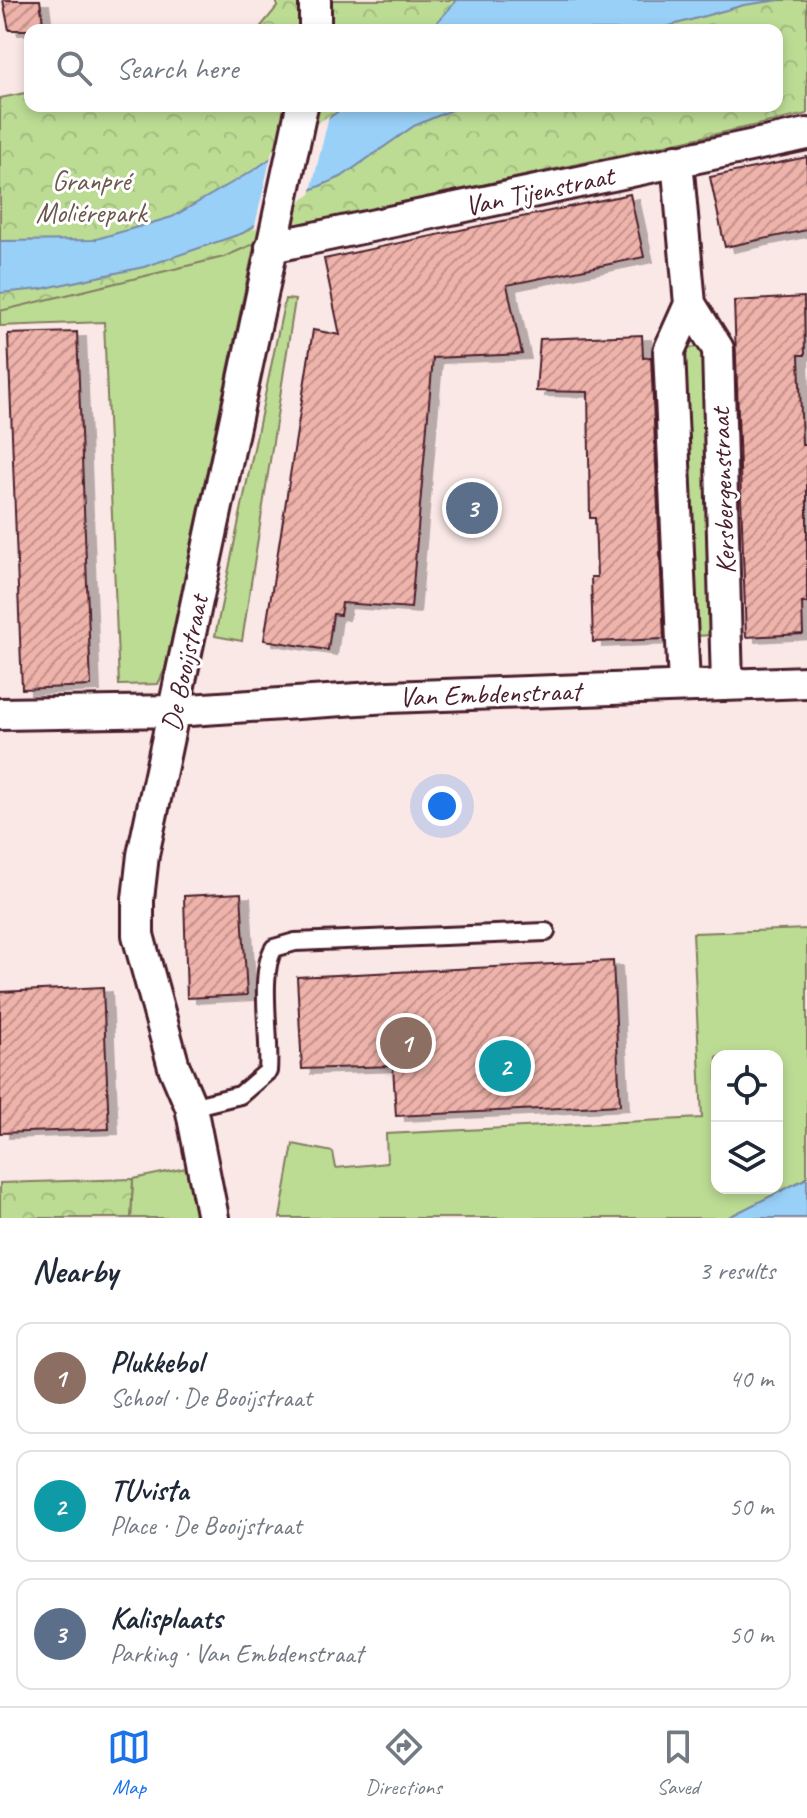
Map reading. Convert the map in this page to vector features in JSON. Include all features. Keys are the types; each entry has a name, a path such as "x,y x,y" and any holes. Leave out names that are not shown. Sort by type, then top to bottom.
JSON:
{"street":[{"path":"315,0 315,24"},
{"name":"De Booijstraat","path":"213,1218 191,1107 174,1067 138,935 143,855 300,119"},
{"name":"Van Tijenstraat","path":"271,247 807,134"},
{"name":"Kersbergenstraat","path":"677,160 690,304 718,349 727,685"},
{"name":"Kersbergenstraat","path":"684,686 669,351 690,304"},
{"name":"Van Embdenstraat","path":"0,714 174,711 389,697 807,682"}],"lane":[{"path":"191,1107 240,1095 268,1071 271,1043 266,961 274,948 295,942 546,932"}],"green space":[{"name":"Granpré Moliérepark","path":"277,0 807,0 807,114 294,226 224,257 0,311 0,98 24,93 24,112 783,112 783,24 263,24 277,7"},
{"path":"259,223 165,669 158,684 119,685 104,322 0,326 0,293"},
{"path":"285,299 295,300 242,641 215,636"},
{"path":"705,347 715,635 693,636 681,348"},
{"path":"807,929 807,1178 783,1190 783,1050 711,1050 711,1194 775,1194 727,1218 280,1218 293,1144 333,1152 336,1168 387,1163 386,1134 702,1118 693,933"},
{"path":"186,1168 196,1218 131,1218 133,1179"},
{"path":"133,1179 131,1218 0,1218 0,1183"}],"water":[{"path":"457,0 780,0 744,5 676,24 435,24"},
{"path":"337,112 447,112 414,126 341,177 313,189 243,233 144,267 41,289 0,293 0,241 93,240 172,217 254,170"},
{"path":"807,1178 807,1218 727,1218 775,1194 783,1194 783,1190"}],"pier":[{"path":"329,116 310,195 254,230 272,151"}],"building":[{"path":"3,0 40,0 43,24 24,24 24,30 9,30"},
{"path":"807,157 807,230 725,247 710,177"},
{"path":"630,194 644,257 507,285 522,354 433,358 411,608 342,603 340,615 333,614 328,650 264,640 313,330 340,335 324,259"},
{"path":"804,297 805,355 799,355 802,445 807,445 807,603 802,603 803,634 746,637 734,301"},
{"path":"77,332 91,686 22,689 8,334"},
{"path":"642,335 643,358 651,357 664,639 593,642 591,577 597,577 595,518 590,518 588,392 536,391 540,339"},
{"path":"241,893 247,995 187,998 184,896"},
{"path":"613,961 620,1105 396,1116 393,1066 302,1069 297,977"},
{"path":"103,987 109,1129 0,1133 0,992"}],"place":[{"name":"Kalisplaats","path":"472,508"},
{"name":"Plukkebol","path":"406,1043"},
{"name":"TUvista","path":"505,1066"}]}
